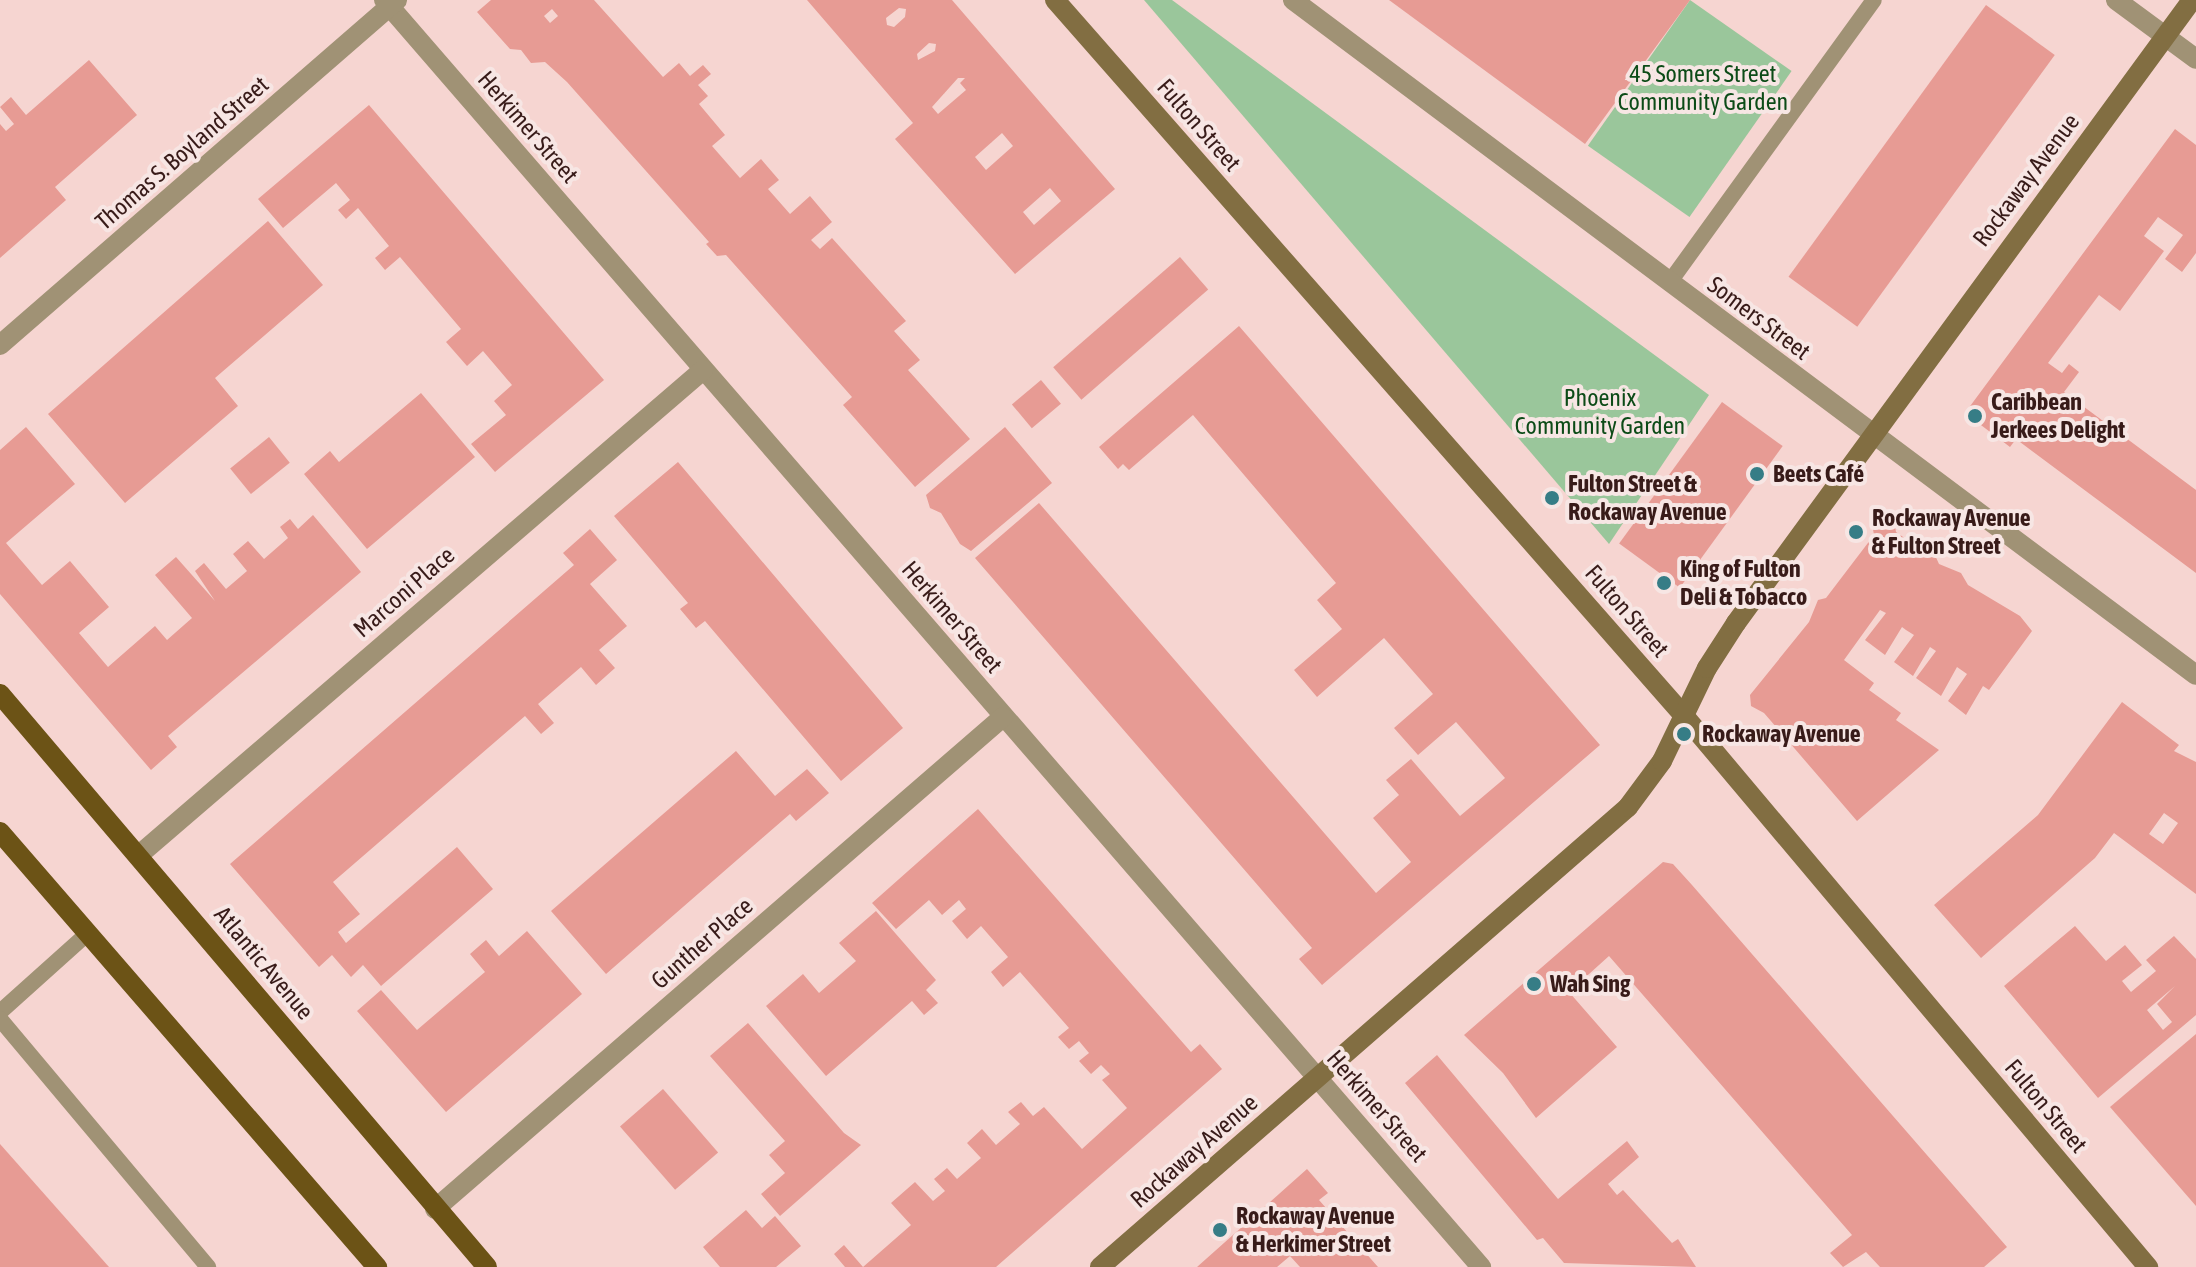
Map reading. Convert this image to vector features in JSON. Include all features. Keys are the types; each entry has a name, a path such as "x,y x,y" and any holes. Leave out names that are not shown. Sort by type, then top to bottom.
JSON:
{"main road":[{"name":"Fulton Street","path":"1055,0 1686,718 2148,1267"},
{"name":"Rockaway Avenue","path":"1100,1267 1628,807 1662,761 1726,637 1870,435 2192,0"},
{"name":"Atlantic Avenue","path":"0,694 487,1267"},
{"path":"0,832 377,1267"}],"street":[{"name":"Somers Street","path":"1293,0 1870,435 2196,675"},
{"path":"2116,0 2196,59"},
{"name":"Thomas S. Boyland Street","path":"0,345 390,2"},
{"name":"Herkimer Street","path":"390,2 703,370 1481,1267"},
{"name":"Marconi Place","path":"139,855 703,370"},
{"name":"Gunther Place","path":"435,1209 1003,717"}],"lane":[{"path":"1669,283 1874,0"},
{"path":"0,1012 87,934"},
{"path":"0,1019 208,1267"}],"green space":[{"name":"Phoenix Community Garden","path":"1144,0 1172,0 1709,395 1609,544"},
{"name":"45 Somers Street Community Garden","path":"1690,0 1792,71 1689,217 1588,146"}],"building":[{"path":"491,0 594,0 663,77 679,63 690,76 703,65 711,74 698,85 708,96 699,104 725,135 712,146 740,178 761,159 779,180 768,189 790,214 810,196 832,222 811,240 820,249 832,238 906,321 894,331 920,360 908,370 970,439 915,487 843,405 852,397 726,255 717,256 706,244 709,242 567,82 545,62 531,63 521,50 510,49 477,12","holes":["552,9 558,16 550,23 544,16"]},
{"path":"807,0 952,0 1115,189 1015,274 895,139 913,123","holes":["899,8 906,9 905,17 894,27 887,25 886,18","929,43 936,44 935,51 918,60 917,54","958,78 965,78 960,83 966,90 938,114 932,107","1002,133 1013,146 986,170 975,157","1050,188 1061,201 1034,225 1023,212"]},
{"path":"1389,0 1690,0 1585,144"},
{"path":"1986,5 2055,55 1857,327 1789,277"},
{"path":"89,60 137,115 55,187 66,200 0,258 0,124 6,131 14,124 0,107 11,97 26,115"},
{"path":"369,105 604,380 495,472 471,444 506,415 494,401 512,385 483,351 467,366 446,342 461,329 400,257 385,270 375,258 389,246 358,208 346,219 338,210 350,200 336,183 283,228 258,199"},
{"path":"2175,129 2196,145 2196,253 2182,272 2165,259 2183,235 2158,217 2144,236 2164,251 2120,311 2099,295 2048,363 2062,373 2069,364 2079,372 2064,392 2196,490 2196,573 2016,439 2010,447 1965,413"},
{"path":"268,221 323,285 215,378 238,406 125,503 48,414"},
{"path":"1180,257 1208,289 1081,400 1053,367"},
{"path":"1239,326 1600,745 1322,985 1299,959 1312,948 975,558 1039,503 1376,893 1411,862 1373,818 1399,795 1386,780 1411,759 1460,816 1505,778 1456,722 1418,755 1394,728 1433,694 1384,638 1317,697 1294,670 1342,629 1317,600 1336,583 1193,415 1129,470 1123,464 1118,469 1099,447"},
{"path":"1041,380 1061,404 1032,428 1012,404"},
{"path":"421,393 475,457 367,549 304,474 330,451 339,462"},
{"path":"1722,402 1783,446 1680,588 1619,544"},
{"path":"26,427 75,484 6,543 42,585 70,561 109,607 79,633 108,667 155,626 167,640 192,618 155,575 176,557 215,601 195,571 204,563 226,589 247,571 233,554 248,541 264,559 288,538 280,527 290,519 298,529 313,515 361,572 168,736 177,747 151,770 0,594 0,450"},
{"path":"1005,427 1052,483 971,551 960,544 941,513 930,508 926,495"},
{"path":"269,437 290,463 251,494 230,468"},
{"path":"678,462 903,728 841,781 705,621 696,628 680,609 688,603 614,516"},
{"path":"1894,520 1896,532 1927,554 1934,553 1939,564 1961,573 1968,585 2020,616 2032,631 1989,690 1983,686 1966,715 1948,701 1967,674 1957,667 1941,696 1916,678 1936,651 1930,647 1913,676 1894,662 1914,635 1902,627 1885,655 1865,640 1886,613 1880,610 1844,660 1874,683 1869,690 1901,713 1896,720 1939,750 1857,821 1764,713 1751,706 1750,695 1809,622 1818,600 1826,598 1874,535 1872,524"},
{"path":"590,529 617,560 590,584 627,626 599,650 615,668 596,685 581,667 538,704 554,723 541,734 525,716 333,882 360,914 338,932 346,943 457,847 493,889 381,986 363,965 351,977 332,955 319,967 230,864 574,565 563,553"},
{"path":"2122,702 2179,745 2174,751 2196,762 2196,894 2114,833 2095,858 1981,958 1934,905 2038,815","holes":["2164,813 2178,823 2163,844 2149,834"]},
{"path":"736,751 775,796 807,769 829,793 796,821 790,814 606,974 551,911"},
{"path":"978,809 1191,1052 1200,1044 1222,1069 996,1267 863,1267 911,1225 891,1203 915,1182 933,1201 945,1191 934,1179 947,1168 957,1179 981,1158 967,1143 982,1129 996,1145 1020,1124 1008,1112 1021,1102 1033,1116 1044,1107 1082,1149 1127,1108 1102,1080 1110,1074 1101,1065 1091,1074 1079,1061 1089,1053 1079,1041 1069,1049 1058,1037 1069,1028 1020,972 1003,987 991,972 1008,957 981,926 967,939 952,921 966,909 959,900 942,915 929,900 896,929 872,903"},
{"path":"1663,862 1673,864 1692,885 2007,1247 1984,1267 1880,1267 1866,1252 1843,1267 1830,1253 1852,1235 1609,956 1569,992 1617,1047 1536,1118 1503,1073 1464,1035"},
{"path":"876,911 936,980 926,990 938,1003 924,1015 912,1001 826,1076 766,1006 803,974 819,993 856,961 839,943"},
{"path":"2075,926 2106,961 2125,945 2142,965 2122,981 2131,992 2156,971 2146,960 2174,936 2196,959 2196,1015 2098,1098 2004,986","holes":["2175,986 2157,1004 2172,1022 2163,1030 2147,1010"]},
{"path":"527,931 582,994 446,1112 357,1011 381,990 417,1030 485,972 470,954 486,940 499,956"},
{"path":"748,1023 844,1133 861,1145 780,1216 761,1194 785,1173 769,1155 785,1141 710,1056"},
{"path":"2196,1034 2196,1206 2110,1107"},
{"path":"1437,1055 1558,1199 1627,1141 1639,1157 1608,1184 1617,1195 1623,1190 1672,1243 1678,1239 1696,1267 1564,1263 1543,1238 1537,1240 1405,1083"},
{"path":"663,1089 718,1152 675,1190 620,1126"},
{"path":"0,1144 109,1267 0,1267"},
{"path":"1307,1169 1328,1193 1319,1200 1378,1267 1300,1267 1290,1256 1277,1267 1197,1267"},
{"path":"746,1210 762,1228 775,1216 801,1246 776,1267 720,1267 703,1247"},
{"path":"844,1245 863,1267 845,1267 834,1254"}],"place":[{"name":"Caribbean Jerkees Delight","path":"1975,416"},
{"name":"Beets Café","path":"1757,474"},
{"name":"Fulton Street & Rockaway Avenue","path":"1552,498"},
{"name":"Rockaway Avenue & Fulton Street","path":"1856,532"},
{"name":"King of Fulton Deli & Tobacco","path":"1664,583"},
{"name":"Rockaway Avenue","path":"1684,734"},
{"name":"Wah Sing","path":"1534,984"},
{"name":"Rockaway Avenue & Herkimer Street","path":"1220,1230"}]}
